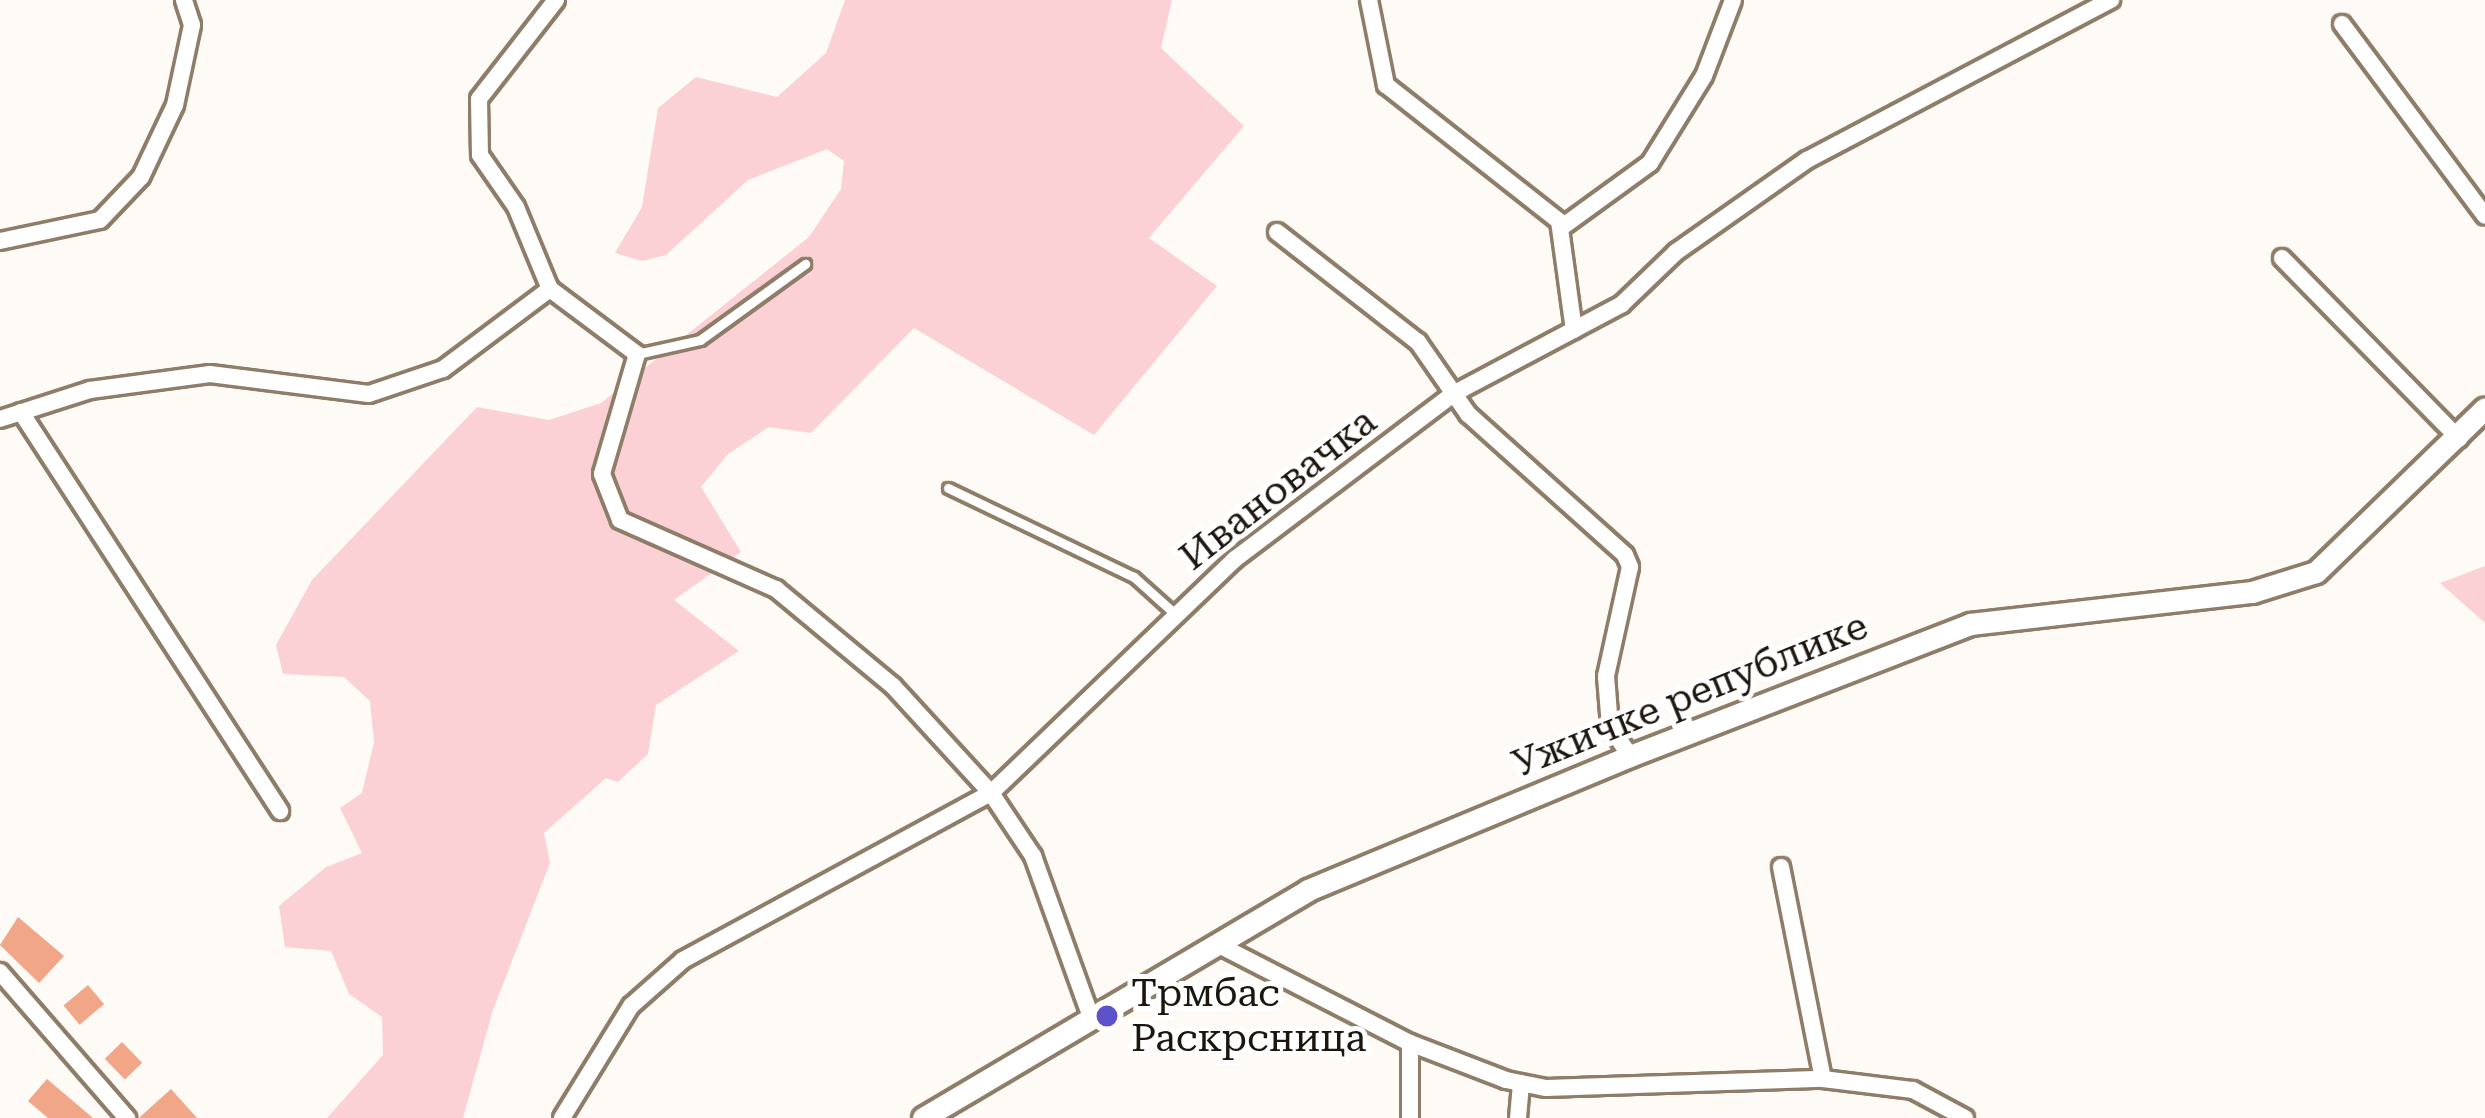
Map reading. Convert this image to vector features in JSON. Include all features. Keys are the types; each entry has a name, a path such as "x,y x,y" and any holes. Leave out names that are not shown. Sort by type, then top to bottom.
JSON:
{"street":[{"path":"0,241 100,220 142,176 175,105 192,25 184,0"},
{"path":"556,0 479,99 480,155 516,207 550,289 638,354 602,474 620,520 776,589 893,686 991,794 1033,856 1091,1017"},
{"path":"1369,0 1387,85 1562,227 1574,330"},
{"path":"1562,227 1650,163 1704,76 1733,0"},
{"name":"Ивановачка","path":"562,1118 631,1006 683,960 991,794 1174,613 1453,394 1622,304 1676,252 1807,160 2111,0"},
{"path":"2342,24 2485,216"},
{"path":"1277,232 1418,342 1453,394 1625,555 1630,568 1606,676 1610,727 1630,756"},
{"path":"2282,258 2459,439"},
{"path":"0,419 90,390 211,374 369,394 443,369 550,289"},
{"name":"Ужичке републике","path":"923,1118 1328,880 1630,756 1970,624 2252,592 2316,572 2459,439 2485,408"},
{"path":"21,412 280,811"},
{"path":"1781,867 1823,1079"},
{"path":"1220,945 1410,1043 1521,1083 1823,1079 1913,1090 1965,1118"},
{"path":"0,972 128,1118"},
{"path":"1410,1043 1411,1118"},
{"path":"1518,1118 1521,1083"}],"lane":[{"path":"638,354 700,340 805,264"},
{"path":"948,488 1134,577 1174,613"}],"shaded area":[{"path":"845,0 1172,0 1161,48 1244,126 1149,238 1217,286 1094,435 914,328 811,433 769,427 728,454 701,487 741,552 674,600 739,651 656,705 648,754 618,782 606,778 544,833 550,863 493,1010 463,1118 327,1118 383,1055 382,1017 349,994 331,951 285,947 279,906 326,867 362,853 340,808 362,793 374,742 370,701 344,677 283,674 276,645 312,580 477,407 549,420 601,403 809,237 841,189 844,161 827,149 748,180 666,255 642,261 615,253 642,207 658,108 696,77 777,97 826,53"},
{"path":"2485,566 2485,623 2440,583"}],"building":[{"path":"18,917 64,956 39,983 0,945"},
{"path":"88,985 104,1004 80,1025 63,1006"},
{"path":"122,1042 142,1063 125,1080 105,1059"},
{"path":"47,1079 93,1118 48,1118 28,1101"},
{"path":"171,1089 197,1118 140,1118 140,1117"}],"place":[{"name":"Трмбас Раскрсница","path":"1107,1016"}]}
